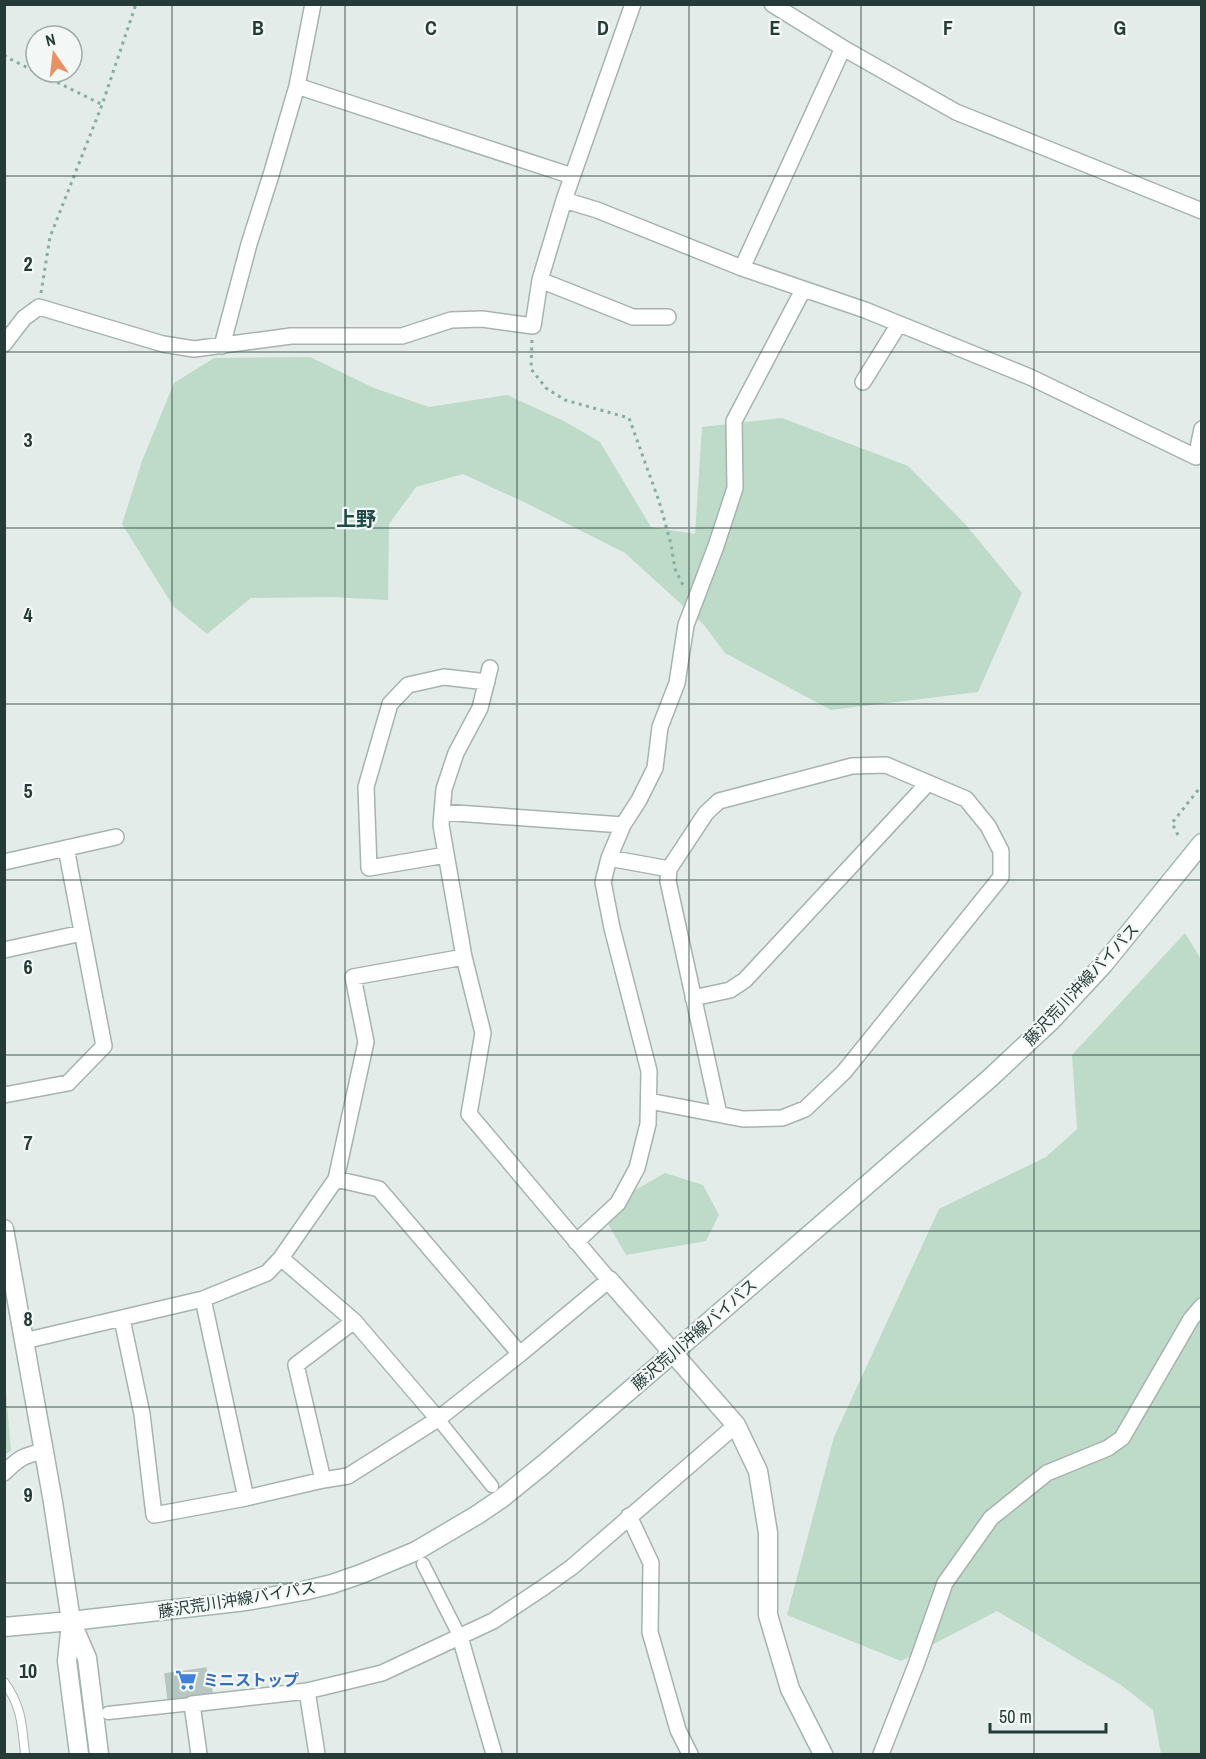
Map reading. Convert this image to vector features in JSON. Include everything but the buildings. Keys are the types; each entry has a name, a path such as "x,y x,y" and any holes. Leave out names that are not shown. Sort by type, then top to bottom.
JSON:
{"main road":[{"name":"藤沢荒川沖線バイパス","path":"4,1627 246,1601 332,1584 416,1551 502,1498 989,1079 1051,1021 1103,965 1202,843"},
{"path":"4,1229 44,1451 71,1621 87,1658 99,1755"},
{"path":"609,1280 736,1425 758,1471 768,1533 768,1614 790,1689 823,1755"},
{"path":"71,1621 67,1661 80,1755"}],"street":[{"path":"222,346 249,244 272,175 297,86 314,4"},
{"path":"4,344 24,318 39,307 163,344 194,349 291,336 402,336 451,320 482,319 533,326 540,280 564,200 633,4"},
{"path":"772,4 843,48 956,112 1202,211"},
{"path":"742,268 843,48"},
{"path":"297,86 573,176"},
{"path":"564,200 597,210 742,268 865,310 1030,377 1196,457 1202,429"},
{"path":"540,280 633,317 668,318"},
{"path":"576,1242 618,1203 637,1168 648,1124 649,1071 612,928 603,882 609,858 623,825 656,768 660,727 677,683 686,624 735,488 734,420 803,290"},
{"path":"863,382 899,324"},
{"path":"122,1318 142,1414 154,1515 348,1476 438,1419 609,1280 469,1114 483,1033 464,957 441,825 444,789 456,753 480,708 489,675 444,677 408,685 390,704 366,787 369,868 446,855"},
{"path":"649,1101 742,1119 782,1118 805,1109 844,1072 1001,877 1001,851 988,826 966,799 886,765 852,766 719,801 706,813 669,869 668,881 719,1114"},
{"path":"693,998 730,990 745,980 928,783"},
{"path":"442,812 623,825"},
{"path":"4,862 116,837"},
{"path":"4,1095 68,1083 104,1046 66,848"},
{"path":"609,858 669,869"},
{"path":"4,950 82,933"},
{"path":"24,1341 203,1299 267,1273 336,1179 366,1042 353,977 464,957"},
{"path":"336,1179 380,1189 520,1354"},
{"path":"280,1258 354,1321 492,1486"},
{"path":"203,1299 246,1498"},
{"path":"881,1755 945,1583 991,1518 1047,1473 1108,1448 1122,1438 1191,1319 1202,1306"},
{"path":"323,1480 297,1365 354,1321"},
{"path":"108,1713 307,1691 382,1673 493,1621 544,1587 572,1567 736,1425"},
{"path":"4,1473 22,1456 44,1451"},
{"path":"629,1516 651,1563 650,1632 678,1730 690,1755"},
{"path":"423,1564 460,1637 494,1755"},
{"path":"307,1691 317,1755"},
{"path":"192,1704 199,1755"}],"lane":[{"path":"4,1682 14,1695 20,1710 25,1755"}],"path":[{"path":"39,307 50,237 102,105 136,4"},
{"path":"4,55 102,105"},
{"path":"533,326 531,369 546,388 565,399 629,418 660,501 675,569 684,586 684,596"},
{"path":"1178,835 1172,823 1202,786"}],"green space":[{"path":"310,357 374,388 429,407 507,395 564,421 600,442 651,527 695,534 702,427 782,418 908,466 966,525 1022,593 978,692 831,710 725,653 704,625 625,553 463,474 416,487 389,524 388,600 332,597 251,598 207,634 173,606 122,524 142,461 174,383 214,358"},
{"path":"1185,933 1202,961 1201,1754 1161,1754 1153,1710 1121,1685 997,1611 901,1661 787,1615 834,1437 939,1209 1046,1157 1077,1129 1072,1055"},
{"path":"665,1173 703,1185 719,1215 706,1241 626,1255 608,1224 630,1193"},
{"path":"5,1382 11,1451 4,1454"}],"place":[{"name":"ミニストップ","path":"186,1680"}],"district":[{"name":"上野","path":"356,518"}]}
